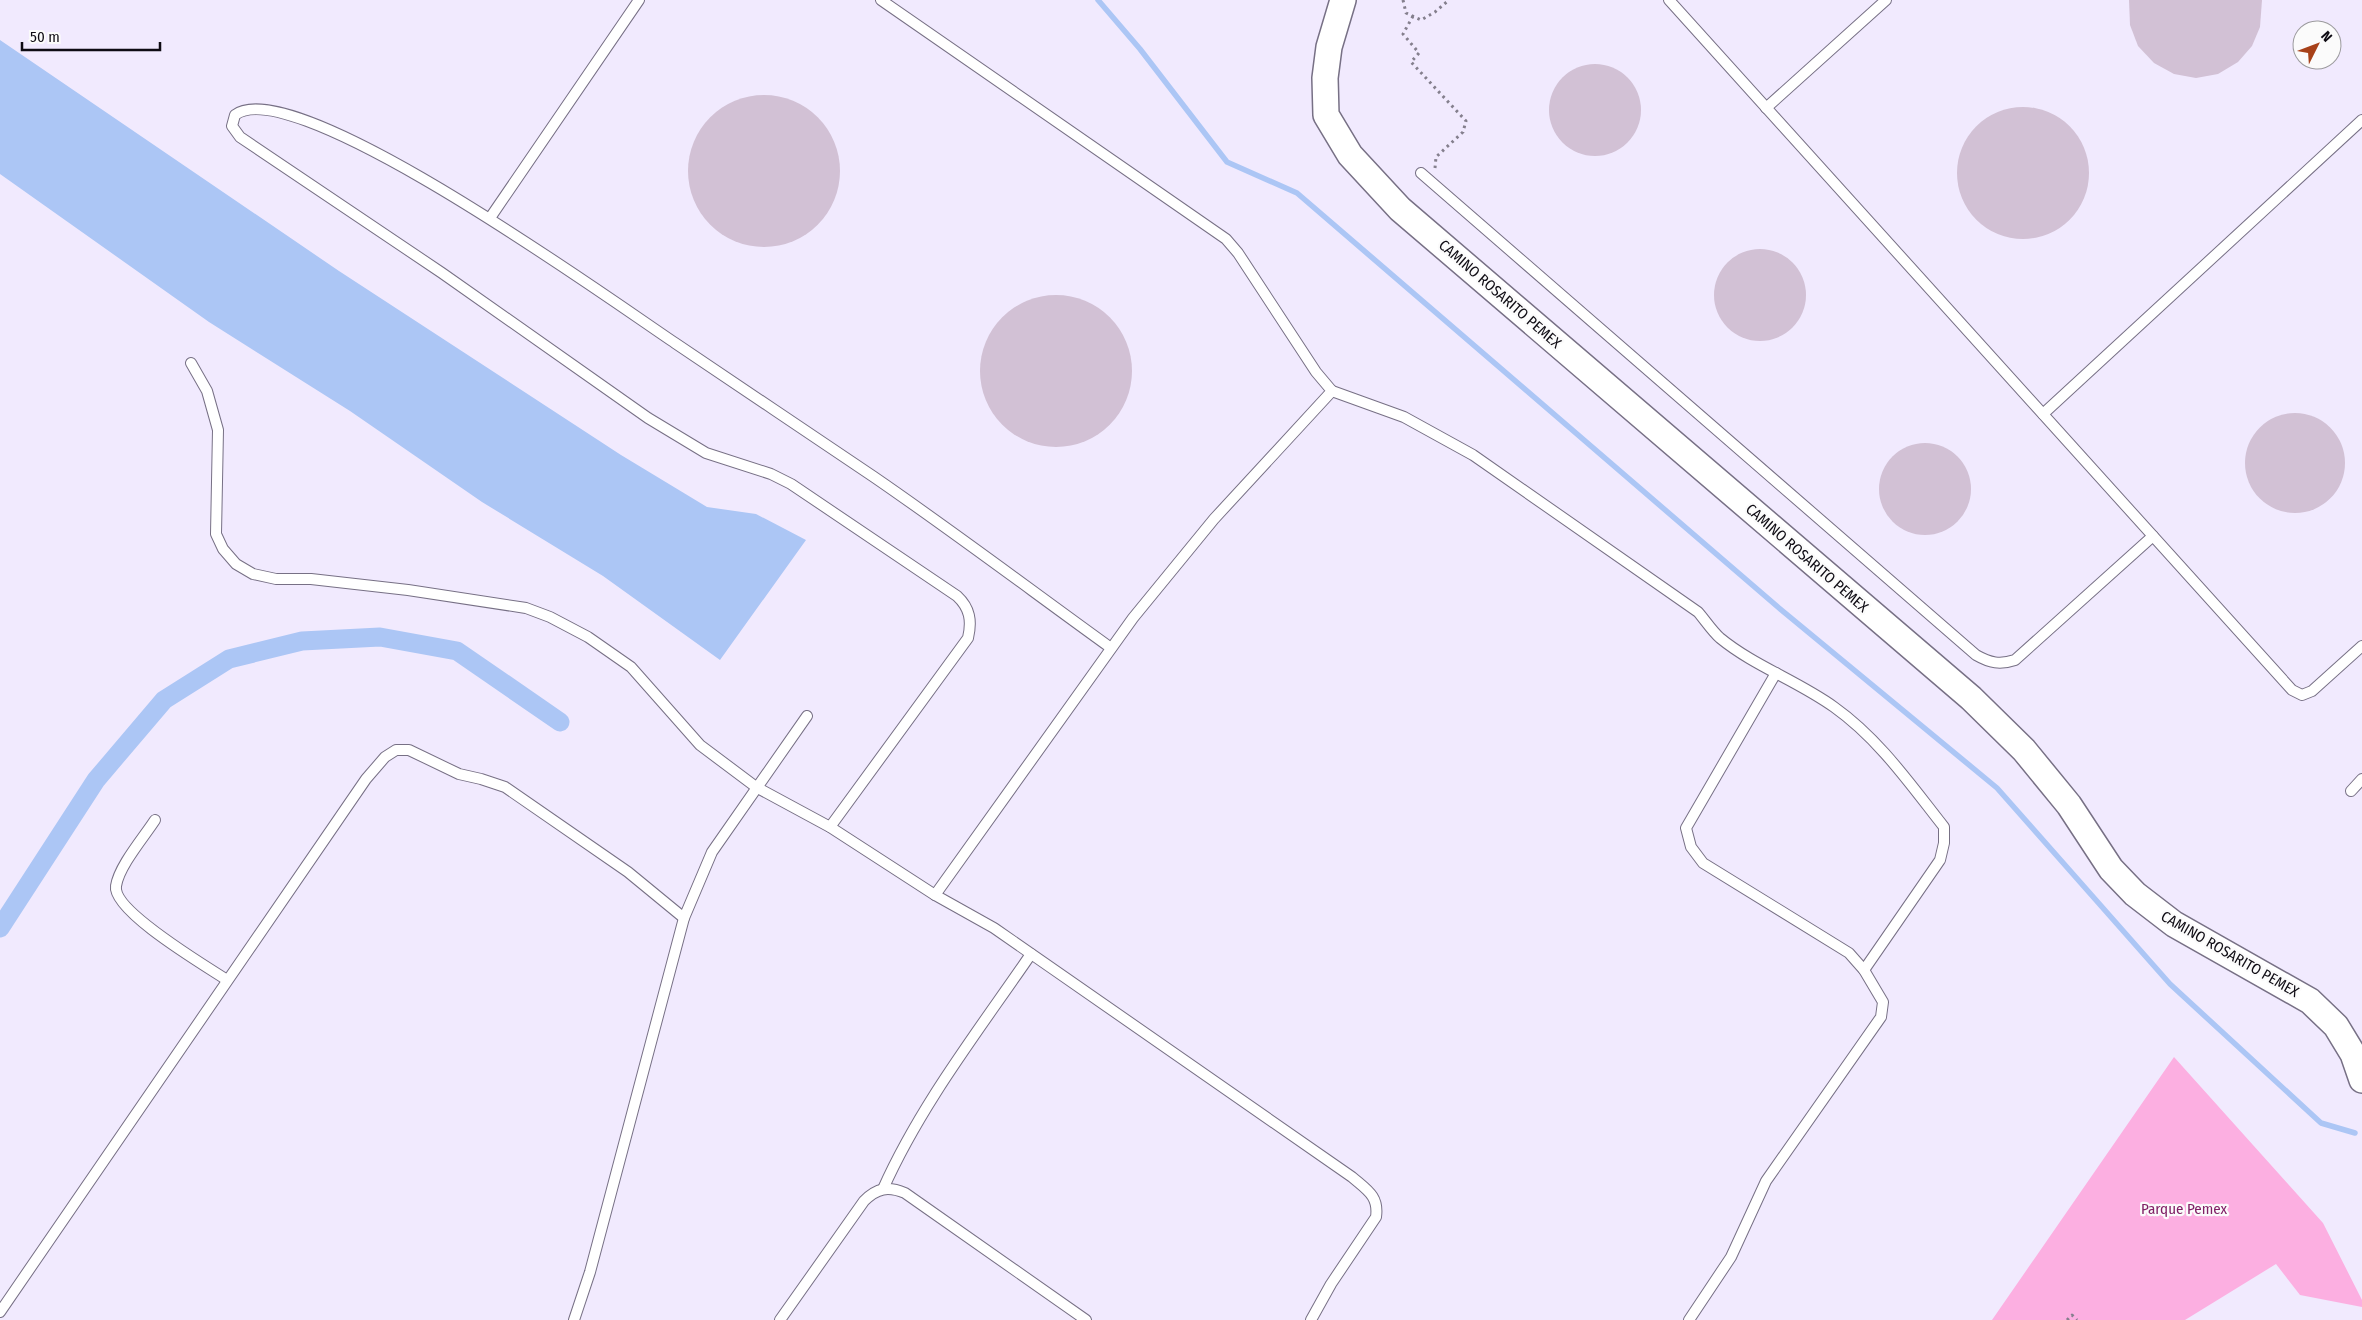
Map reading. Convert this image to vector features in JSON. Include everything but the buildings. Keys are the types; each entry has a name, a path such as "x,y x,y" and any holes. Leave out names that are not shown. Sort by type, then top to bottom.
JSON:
{"street":[{"name":"CAMINO ROSARITO PEMEX","path":"1343,0 1329,48 1325,78 1326,114 1350,156 1394,202 1971,698 2024,750 2069,805 2111,869 2135,894 2174,924 2310,1001 2336,1026 2352,1054 2362,1078"}],"lane":[{"path":"490,218 638,0"},
{"path":"881,0 1226,239 1238,253 1316,372 1332,391 1404,417 1473,454 1698,612 1719,636 1737,650 1832,706 1861,727 1944,827 1944,843 1940,860 1864,970"},
{"path":"1669,0 2297,693 2307,694 2312,691 2362,646"},
{"path":"1766,108 1886,0"},
{"path":"830,827 968,638 970,618 965,604 957,596 791,484 770,474 706,453 648,418 442,273 240,136 232,126 232,120 240,111 248,109 276,112 301,119 352,141 490,218 876,478 1111,648"},
{"path":"2043,414 2362,120"},
{"path":"1421,173 1976,655 1990,662 2003,664 2015,660 2153,536"},
{"path":"191,363 207,391 218,430 216,534 223,549 236,564 253,574 276,579 311,579 408,590 526,608 550,617 588,637 631,667 700,745 756,787 830,827 936,895 994,928 1352,1177 1374,1198 1377,1206 1376,1217 1331,1284 1311,1320"},
{"path":"936,895 1111,648 1214,519 1332,391"},
{"path":"1689,1320 1731,1257 1766,1181 1881,1017 1883,1002 1864,970 1849,953 1703,863 1691,847 1686,828 1776,673"},
{"path":"574,1320 590,1272 684,918 712,852 807,716"},
{"path":"0,1312 366,779 385,757 396,750 409,750 459,774 505,787 628,872 684,918"},
{"path":"2352,791 2362,779"},
{"path":"155,820 119,876 116,887 117,896 134,915 228,980"},
{"path":"883,1188 899,1154 933,1098 1032,954"},
{"path":"780,1320 864,1201 872,1193 883,1188 894,1189 905,1194 1086,1320"}],"path":[{"path":"1404,0 1406,13 1421,20 1435,12 1449,0"},
{"path":"1413,16 1403,34 1420,53 1411,62 1466,121 1463,132 1436,157 1433,184"},
{"path":"2067,1320 2072,1315 2077,1320"}],"green space":[{"name":"Parque Pemex","path":"2174,1057 2323,1223 2362,1300 2362,1307 2300,1295 2276,1264 2185,1320 1992,1320"}],"water":[{"path":"0,40 339,271 621,455 707,507 756,514 806,540 720,660 603,576 482,502 350,411 209,322 0,174"}],"waterway":[{"path":"1098,0 1140,49 1227,162 1297,193 1779,608 1997,788 2170,984 2321,1123 2355,1133"},
{"path":"0,928 96,780 164,700 229,659 302,641 380,637 457,651 560,722"}]}
